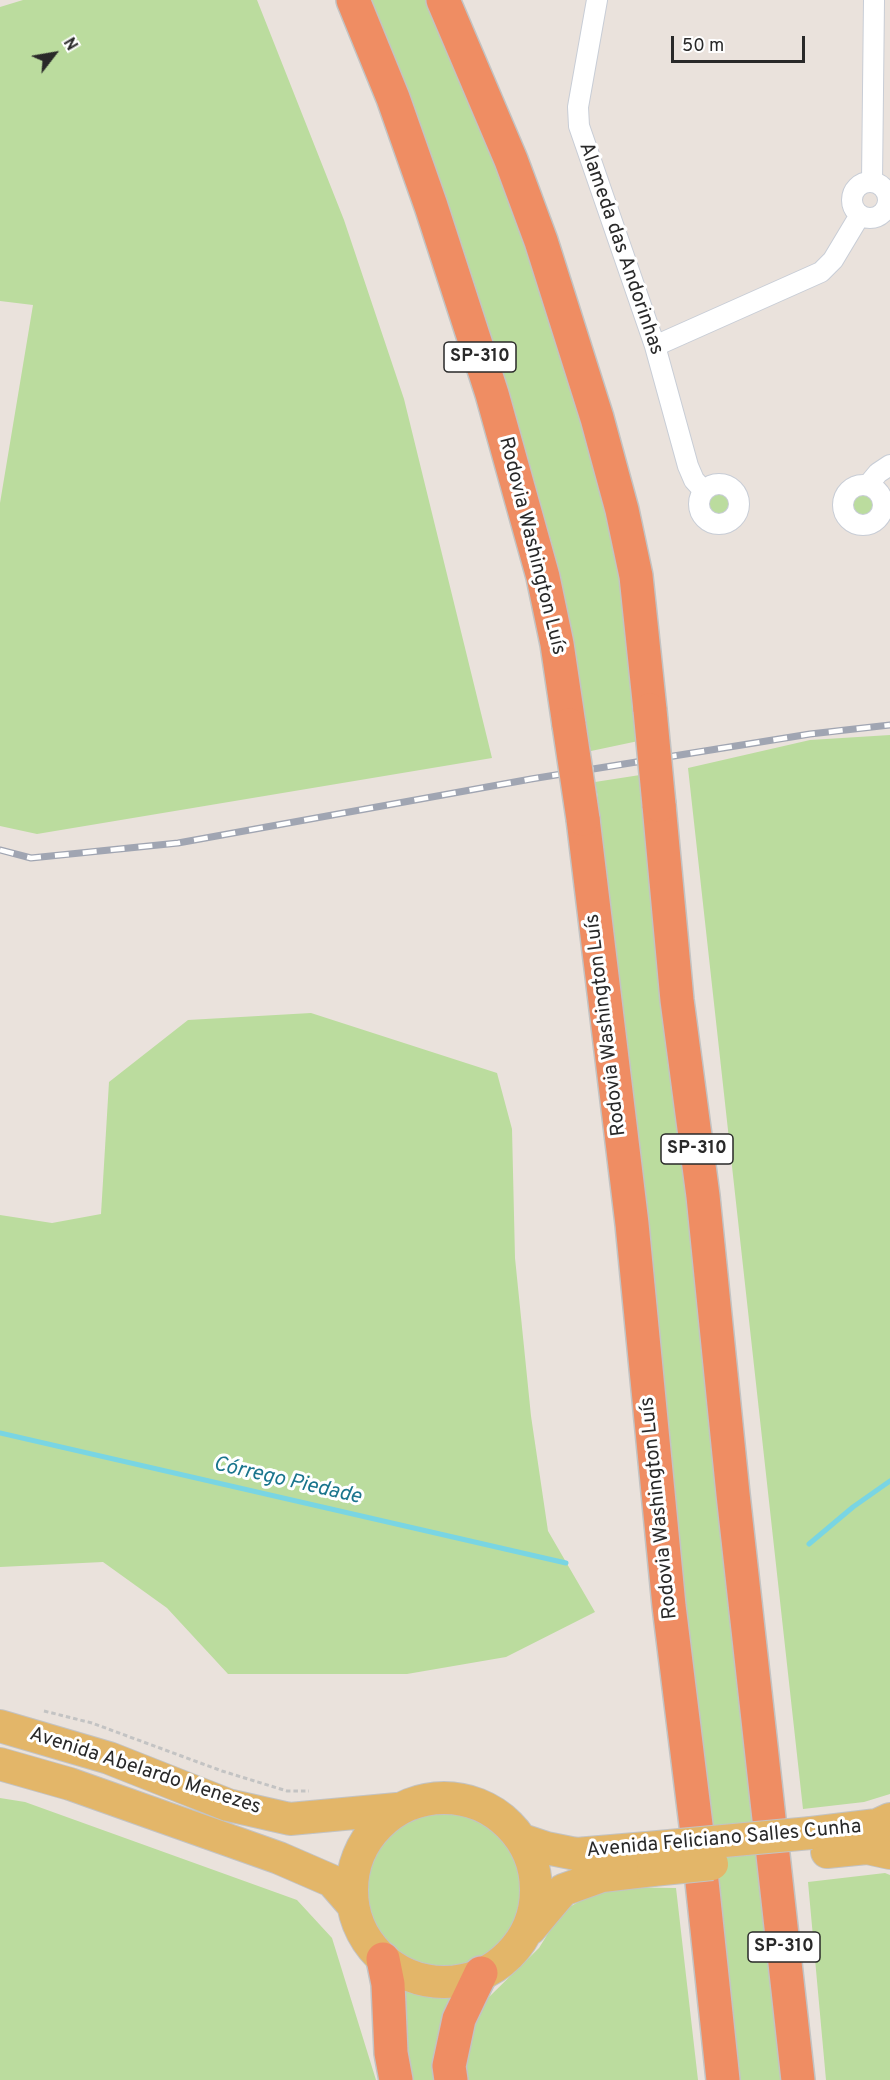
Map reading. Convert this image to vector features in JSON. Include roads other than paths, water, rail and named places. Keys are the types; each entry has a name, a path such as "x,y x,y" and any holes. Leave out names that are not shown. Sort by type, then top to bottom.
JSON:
{"highway":[{"name":"Rodovia Washington Luís","path":"353,0 405,130 492,394 543,577 557,644 583,819 632,1224 669,1606 696,1825 723,2080"},
{"name":"SP-310","path":"443,0 494,118 541,241 597,418 622,510 636,576 677,1000 704,1208 733,1494 798,2080"},
{"path":"769,1813 820,2080"},
{"path":"696,1825 706,2080"},
{"path":"383,1959 388,1984 391,2053 396,2080"},
{"path":"451,2080 449,2066 459,2019 481,1973"}],"main road":[{"name":"Avenida Abelardo Menezes","path":"0,1726 109,1758 228,1805 290,1819 397,1809"},
{"name":"Avenida Abelardo Menezes","path":"0,1764 70,1784 279,1858 332,1881 352,1904"},
{"path":"451,1797 479,1804 503,1819 522,1840 531,1858 536,1888 532,1918 524,1936 510,1955 492,1969 453,1982 434,1982 416,1978 398,1970 383,1959 368,1943 358,1925 352,1904 351,1882 356,1860 365,1840 379,1822 397,1809 423,1799 451,1797"},
{"name":"Avenida Feliciano Salles Cunha","path":"522,1840 576,1854 650,1859 811,1843 877,1825 890,1819"},
{"name":"Avenida Feliciano Salles Cunha","path":"811,1843 867,1848 890,1853"},
{"name":"Avenida Feliciano Salles Cunha","path":"524,1936 563,1890 650,1859"}],"street":[{"name":"Alameda das Andorinhas","path":"597,0 578,107 579,126 655,346 688,466 694,480 704,491"},
{"path":"873,182 874,0"},
{"path":"873,182 880,185 888,199 887,207 876,217 868,218 860,215 852,202 853,194 865,183 873,182"},
{"path":"655,346 821,272 833,260 860,215"},
{"path":"868,485 878,472 890,465"}],"waterway":[{"name":"Córrego Piedade","path":"0,1433 566,1563"},
{"name":"Córrego Piedade","path":"809,1544 853,1507 890,1481"}],"railway":[{"path":"0,850 31,858 178,843 531,779 810,734 890,725"}]}
